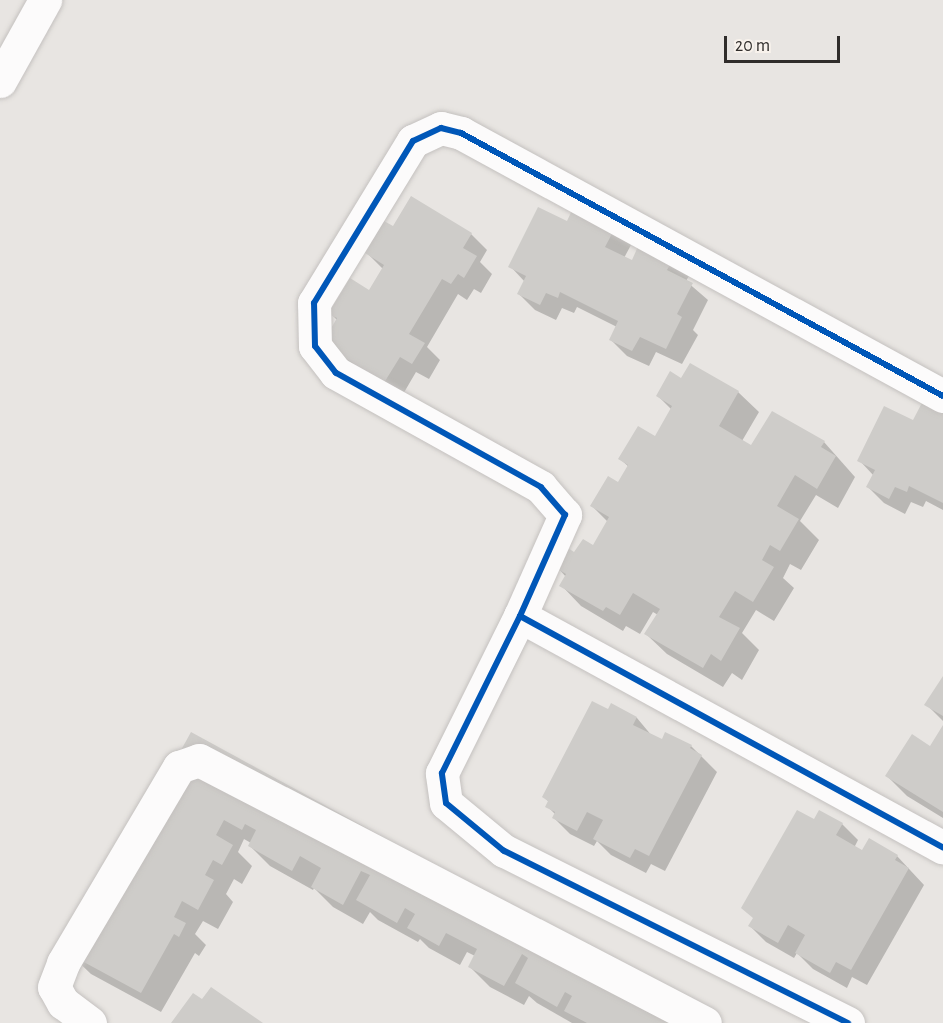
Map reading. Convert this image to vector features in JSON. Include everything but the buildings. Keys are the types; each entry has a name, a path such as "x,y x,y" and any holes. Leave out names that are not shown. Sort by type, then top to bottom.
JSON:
{"street":[{"path":"0,81 45,0"},
{"path":"848,1023 504,851 446,803 442,773 520,616 566,515 541,487 336,373 315,346 314,303 413,141 441,128 461,133 943,396"},
{"path":"520,616 943,848"},
{"path":"90,1023 63,1003 54,987 63,963 179,767 199,760 705,1023"}],"cycle path":[{"path":"520,616 565,515 541,487 336,373 315,346 314,303 413,141 441,128 461,133 943,396"},
{"path":"848,1023 504,851 446,803 442,773 520,616 943,848"}]}
